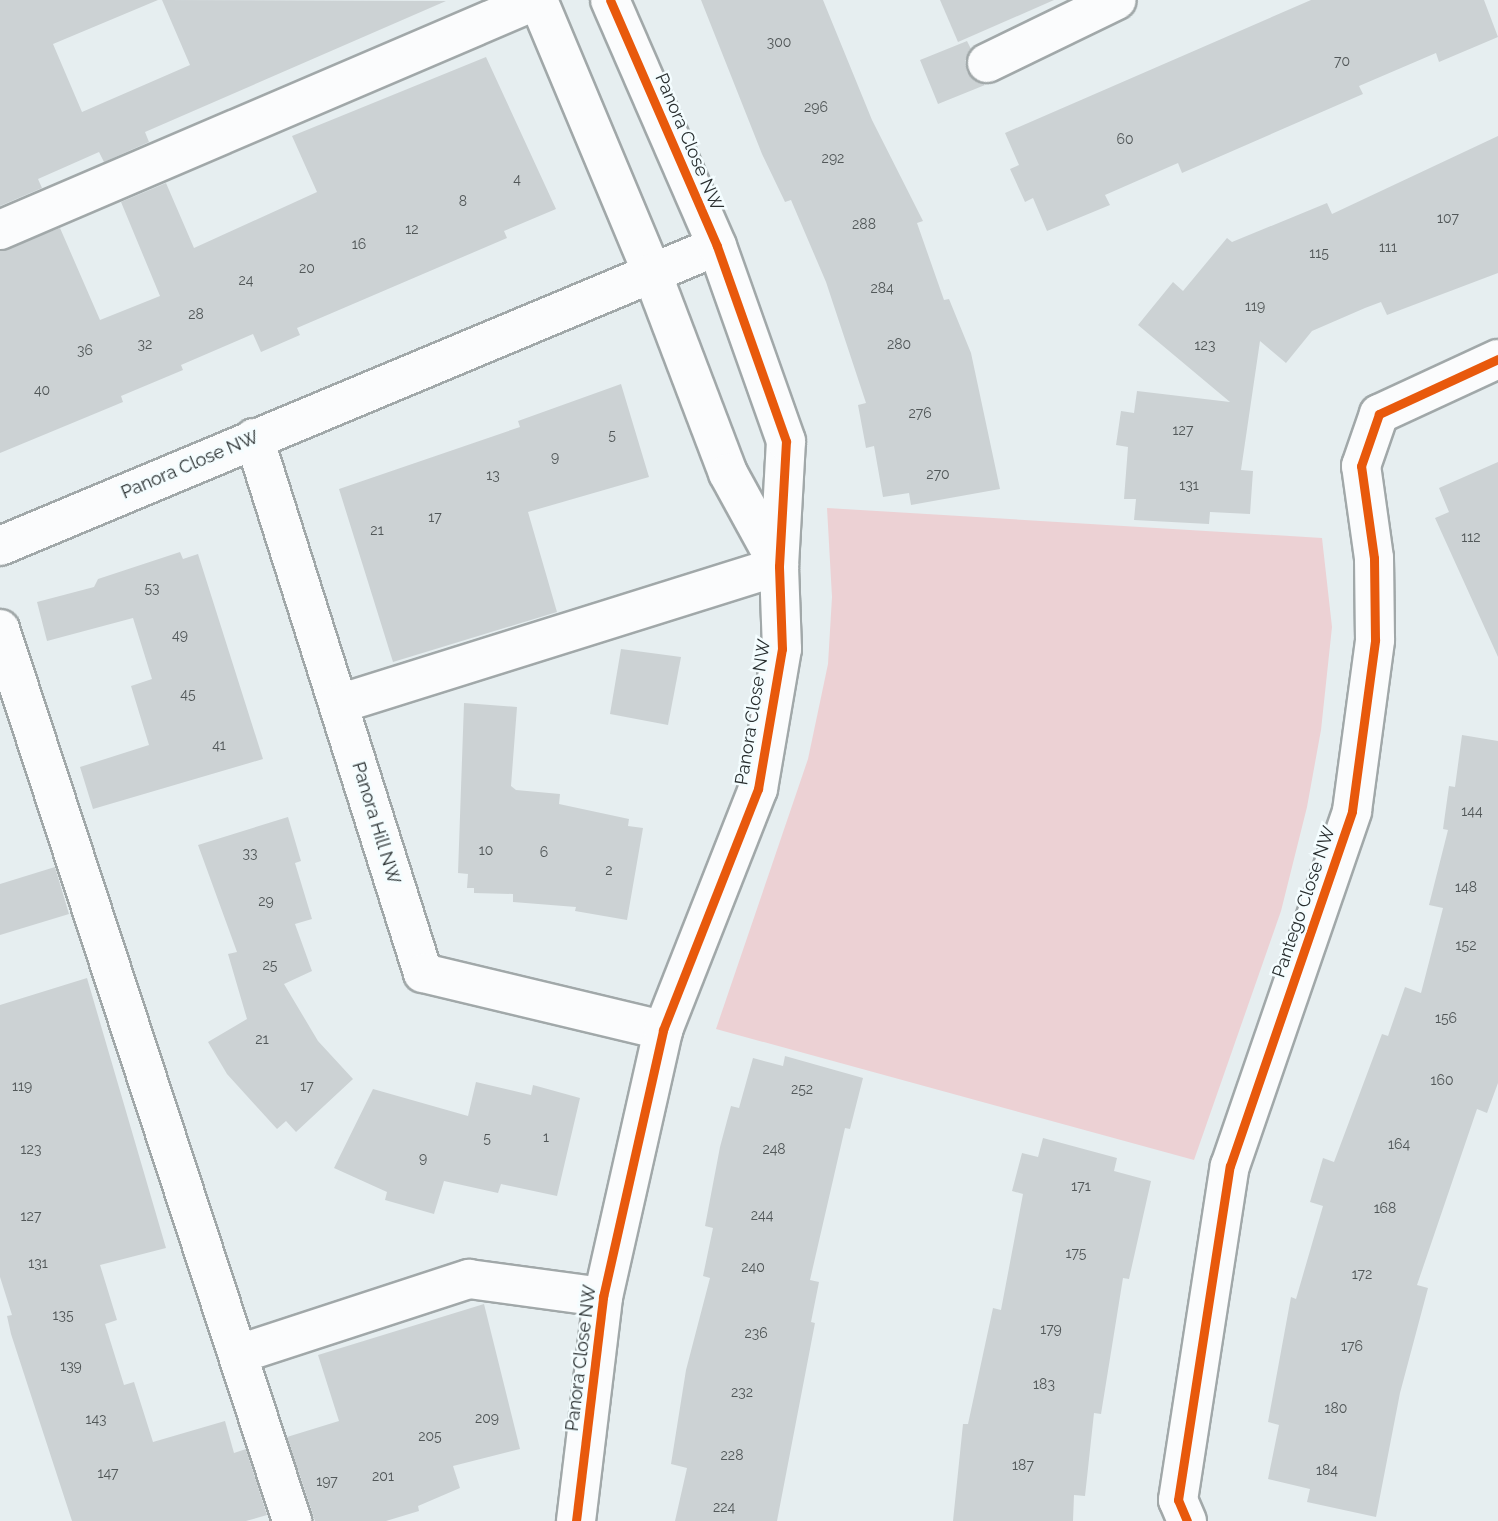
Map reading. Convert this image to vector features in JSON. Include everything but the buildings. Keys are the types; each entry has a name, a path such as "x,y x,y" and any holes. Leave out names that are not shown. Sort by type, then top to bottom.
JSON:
{"street":[{"path":"0,230 538,0"},
{"name":"Panora Close NW","path":"538,0 652,273 728,473 779,566"},
{"name":"Panora Close NW","path":"576,1521 603,1297 663,1030 758,789 782,649 779,566 786,441 717,246 610,0"},
{"path":"987,63 1117,0"},
{"name":"Panora Close NW","path":"0,546 717,246"},
{"name":"Pantego Close NW","path":"1188,1521 1178,1500 1230,1166 1352,811 1375,640 1374,558 1361,466 1379,414 1498,359"},
{"name":"Panora Hill NW","path":"254,438 423,973 663,1030"},
{"path":"340,704 779,566"},
{"path":"0,629 292,1521"},
{"path":"239,1354 469,1279 603,1297"}],"shaded area":[{"path":"827,508 1322,538 1332,627 1321,730 1307,807 1281,911 1194,1160 716,1029 808,759 828,664 832,597"}],"cycle path":[{"path":"576,1521 603,1297 663,1030 758,789 782,649 779,566 786,441 717,246 610,0"},
{"path":"1187,1521 1178,1500 1230,1166 1352,811 1375,640 1374,558 1361,466 1379,414 1498,359"}]}
